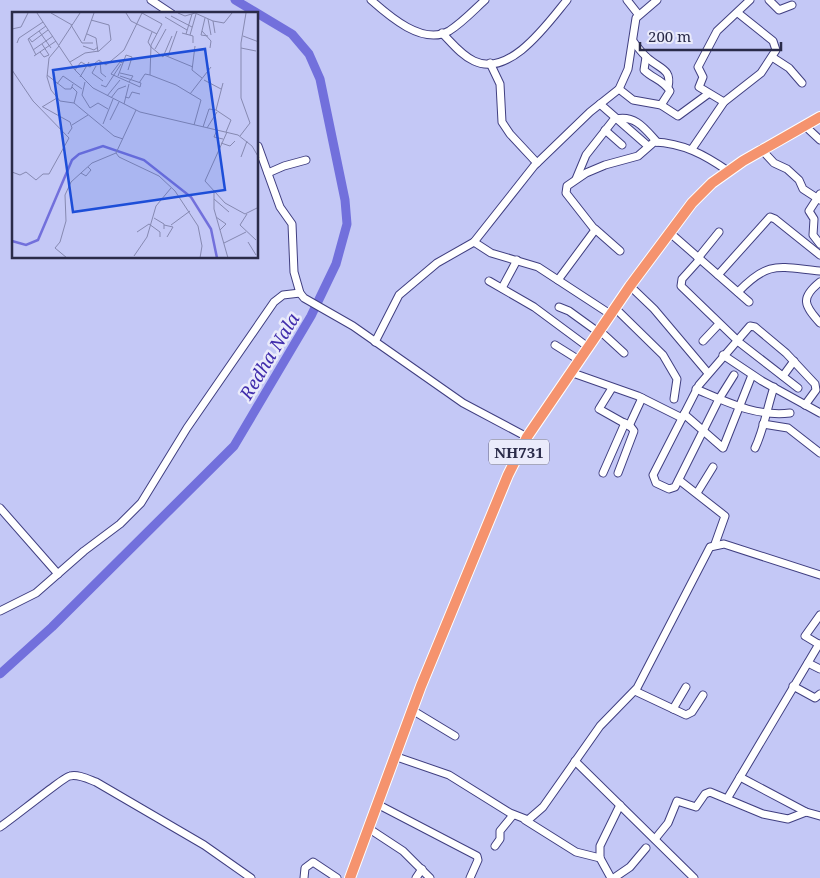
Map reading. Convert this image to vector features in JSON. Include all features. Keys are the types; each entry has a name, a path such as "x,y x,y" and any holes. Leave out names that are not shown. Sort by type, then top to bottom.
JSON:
{"highway":[{"name":"NH731","path":"350,878 412,710 492,514 527,437 612,311 669,232 696,199 728,171 761,149 820,117"}],"street":[{"path":"151,0 169,12"},
{"path":"371,0 409,29 423,33 442,33 454,27 485,0"},
{"path":"442,33 465,56 476,62 490,63 507,59 521,51 567,0"},
{"path":"627,0 638,14"},
{"path":"375,342 400,295 437,263 474,242 537,163 600,104 619,89 628,69 635,20 638,14 657,0"},
{"path":"724,102 699,87 703,77 698,66 717,31 750,0"},
{"path":"769,0 779,10 792,4"},
{"path":"692,150 724,102 761,72 776,50 774,41 738,13"},
{"path":"633,41 646,57 665,69 669,77 668,88"},
{"path":"646,57 644,70 648,75 661,80 668,88 670,94 660,106"},
{"path":"772,57 789,68 802,82"},
{"path":"490,63 500,84 500,110 504,127 537,163"},
{"path":"619,89 638,102 660,106 678,116 708,94"},
{"path":"600,104 648,146"},
{"path":"576,179 586,155 616,119"},
{"path":"616,119 634,120 657,142 692,150 728,171"},
{"path":"804,125 820,140"},
{"path":"606,130 622,145"},
{"path":"620,251 595,229 565,190 576,179 605,165 638,156 648,146 657,142"},
{"path":"259,149 280,207 292,224 294,272 300,293 464,403 527,437"},
{"path":"761,149 774,163 788,169 799,180 803,189 819,198 809,211 814,220 813,236 820,244"},
{"path":"268,173 306,160"},
{"path":"718,275 770,217 776,219 820,256"},
{"path":"558,280 593,236 595,229"},
{"path":"669,232 750,302"},
{"path":"718,232 682,279 681,286 738,341 798,388"},
{"path":"474,242 486,251 538,267 612,311 663,355 677,379 674,400"},
{"path":"502,288 517,260"},
{"path":"738,292 765,269 820,271"},
{"path":"489,280 534,307 588,346"},
{"path":"820,282 807,294 806,302 808,309 820,323"},
{"path":"630,286 654,308 708,373"},
{"path":"0,611 36,593 84,551 132,514 141,503 206,400 274,302 283,296 300,293"},
{"path":"559,307 569,310 599,331 624,353"},
{"path":"703,341 719,324"},
{"path":"734,375 719,399 704,432 672,490 656,483 652,478 696,389 723,355 750,326 753,326 794,361 816,386 805,404"},
{"path":"555,345 579,360"},
{"path":"723,355 752,375 820,413"},
{"path":"784,376 794,361"},
{"path":"570,372 642,398 683,416 724,448 752,375"},
{"path":"612,388 599,409 627,424 633,429 634,435 618,473"},
{"path":"755,448 774,388"},
{"path":"696,389 740,407 765,414 790,414"},
{"path":"604,473 611,452 642,398"},
{"path":"763,424 788,428 820,453"},
{"path":"611,452 624,459"},
{"path":"697,493 713,467"},
{"path":"525,820 532,818 543,807 600,726 635,691 706,552 715,544 725,516 679,480"},
{"path":"0,508 58,574"},
{"path":"715,544 724,544 820,575"},
{"path":"727,799 820,644 805,636 820,615"},
{"path":"808,663 820,669"},
{"path":"794,686 812,697 820,696"},
{"path":"673,709 686,687"},
{"path":"635,691 688,715 702,695"},
{"path":"412,710 455,736"},
{"path":"394,756 449,775 576,852 600,858"},
{"path":"575,761 694,878"},
{"path":"0,826 64,778 81,776 96,782 204,845 251,878"},
{"path":"740,777 806,812 820,816"},
{"path":"655,839 668,823 677,801 696,807 705,794 710,792 762,814 788,819 806,812"},
{"path":"376,804 477,856 478,860 470,878"},
{"path":"620,805 602,838 600,858 613,878 630,867 646,848"},
{"path":"495,846 501,838 500,831 513,815"},
{"path":"0,820 9,821"},
{"path":"368,828 403,850 430,878"},
{"path":"304,878 305,868 312,862 338,878"},
{"path":"416,878 422,870"}],"waterway":[{"name":"Redha Nala","path":"235,0 255,12"},
{"name":"Redha Nala","path":"0,674 52,627 234,446 311,316 336,264 347,224 345,200 320,79 309,54 292,34 259,14"}]}
